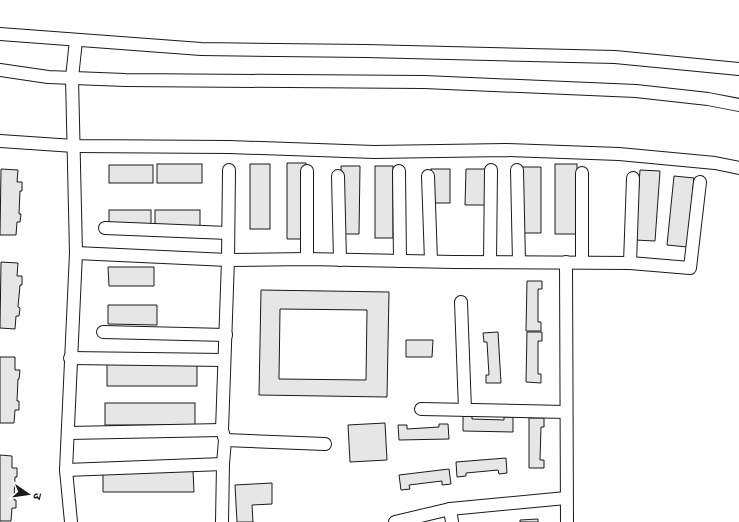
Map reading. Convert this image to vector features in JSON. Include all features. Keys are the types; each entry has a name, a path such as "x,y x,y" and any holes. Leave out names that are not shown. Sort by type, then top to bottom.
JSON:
{"street":[{"path":"0,34 201,49 374,51 615,57 739,69"},
{"path":"70,522 66,470 76,253 72,78 76,40"},
{"path":"0,70 48,77 125,80 424,82 636,91 708,99 739,105"},
{"path":"0,141 74,146 229,146 374,152 506,150 619,154 715,163 739,168"},
{"path":"222,522 224,360 228,260 228,170"},
{"path":"490,170 490,262"},
{"path":"517,170 519,262"},
{"path":"307,171 307,259"},
{"path":"399,171 400,261"},
{"path":"582,173 582,262"},
{"path":"338,176 340,260"},
{"path":"428,176 431,262"},
{"path":"630,263 633,178"},
{"path":"76,253 228,260 307,259 431,262 630,263 690,268 700,182"},
{"path":"105,228 228,233"},
{"path":"566,262 567,522"},
{"path":"461,302 465,410"},
{"path":"103,332 226,335"},
{"path":"70,358 224,360"},
{"path":"421,409 566,412"},
{"path":"68,433 224,435 325,444"},
{"path":"66,470 223,464"},
{"path":"395,522 450,509 566,498"},
{"path":"450,509 452,522"}],"building":[{"path":"287,163 306,163 305,239 287,239"},
{"path":"157,164 202,164 202,183 157,183"},
{"path":"250,164 270,164 270,229 250,229"},
{"path":"555,164 577,164 577,234 555,234"},
{"path":"109,165 153,165 153,183 109,183"},
{"path":"341,166 360,166 359,234 341,234"},
{"path":"375,166 393,166 393,238 375,238"},
{"path":"522,167 541,167 541,233 521,233"},
{"path":"1,169 18,170 17,182 22,182 19,214 21,214 20,222 17,222 16,235 0,235"},
{"path":"431,169 450,169 450,203 431,203"},
{"path":"466,169 486,169 485,205 465,205"},
{"path":"640,170 660,171 655,241 635,240"},
{"path":"674,176 694,178 687,247 667,245"},
{"path":"109,210 151,210 151,225 109,225"},
{"path":"155,210 200,210 200,227 155,227"},
{"path":"1,262 18,263 17,276 22,276 18,307 20,308 19,316 16,316 15,329 0,328"},
{"path":"108,267 154,267 154,286 109,286"},
{"path":"527,281 542,281 542,289 538,289 538,322 541,322 541,331 526,331"},
{"path":"261,290 389,292 387,397 259,395","holes":["280,309 367,310 366,380 279,379"]},
{"path":"108,305 157,305 157,325 108,324"},
{"path":"498,332 501,383 486,383 486,375 489,375 487,342 484,342 483,333"},
{"path":"527,332 542,332 542,341 538,341 538,374 541,374 541,383 526,382"},
{"path":"406,340 433,340 432,357 406,357"},
{"path":"0,357 15,357 15,370 20,370 17,401 19,401 19,410 15,410 14,423 0,423"},
{"path":"107,364 197,364 197,386 107,386"},
{"path":"105,403 195,403 195,425 105,425"},
{"path":"463,416 472,416 472,419 504,420 504,417 513,417 513,432 463,431"},
{"path":"529,418 544,418 544,427 541,427 540,460 544,460 544,468 529,468"},
{"path":"385,423 387,460 350,462 348,425"},
{"path":"439,424 448,424 449,439 399,440 398,425 407,425 407,429 439,427"},
{"path":"0,455 12,456 12,468 17,468 14,500 16,500 16,508 12,508 11,521 0,521"},
{"path":"506,458 507,473 499,474 498,470 466,473 466,476 457,477 456,462"},
{"path":"449,469 451,484 442,485 442,481 409,485 410,489 401,490 399,475"},
{"path":"193,470 194,492 103,492 103,471"},
{"path":"272,483 272,504 252,505 253,522 237,522 235,485"},
{"path":"538,519 538,522 520,522 520,520"}]}
